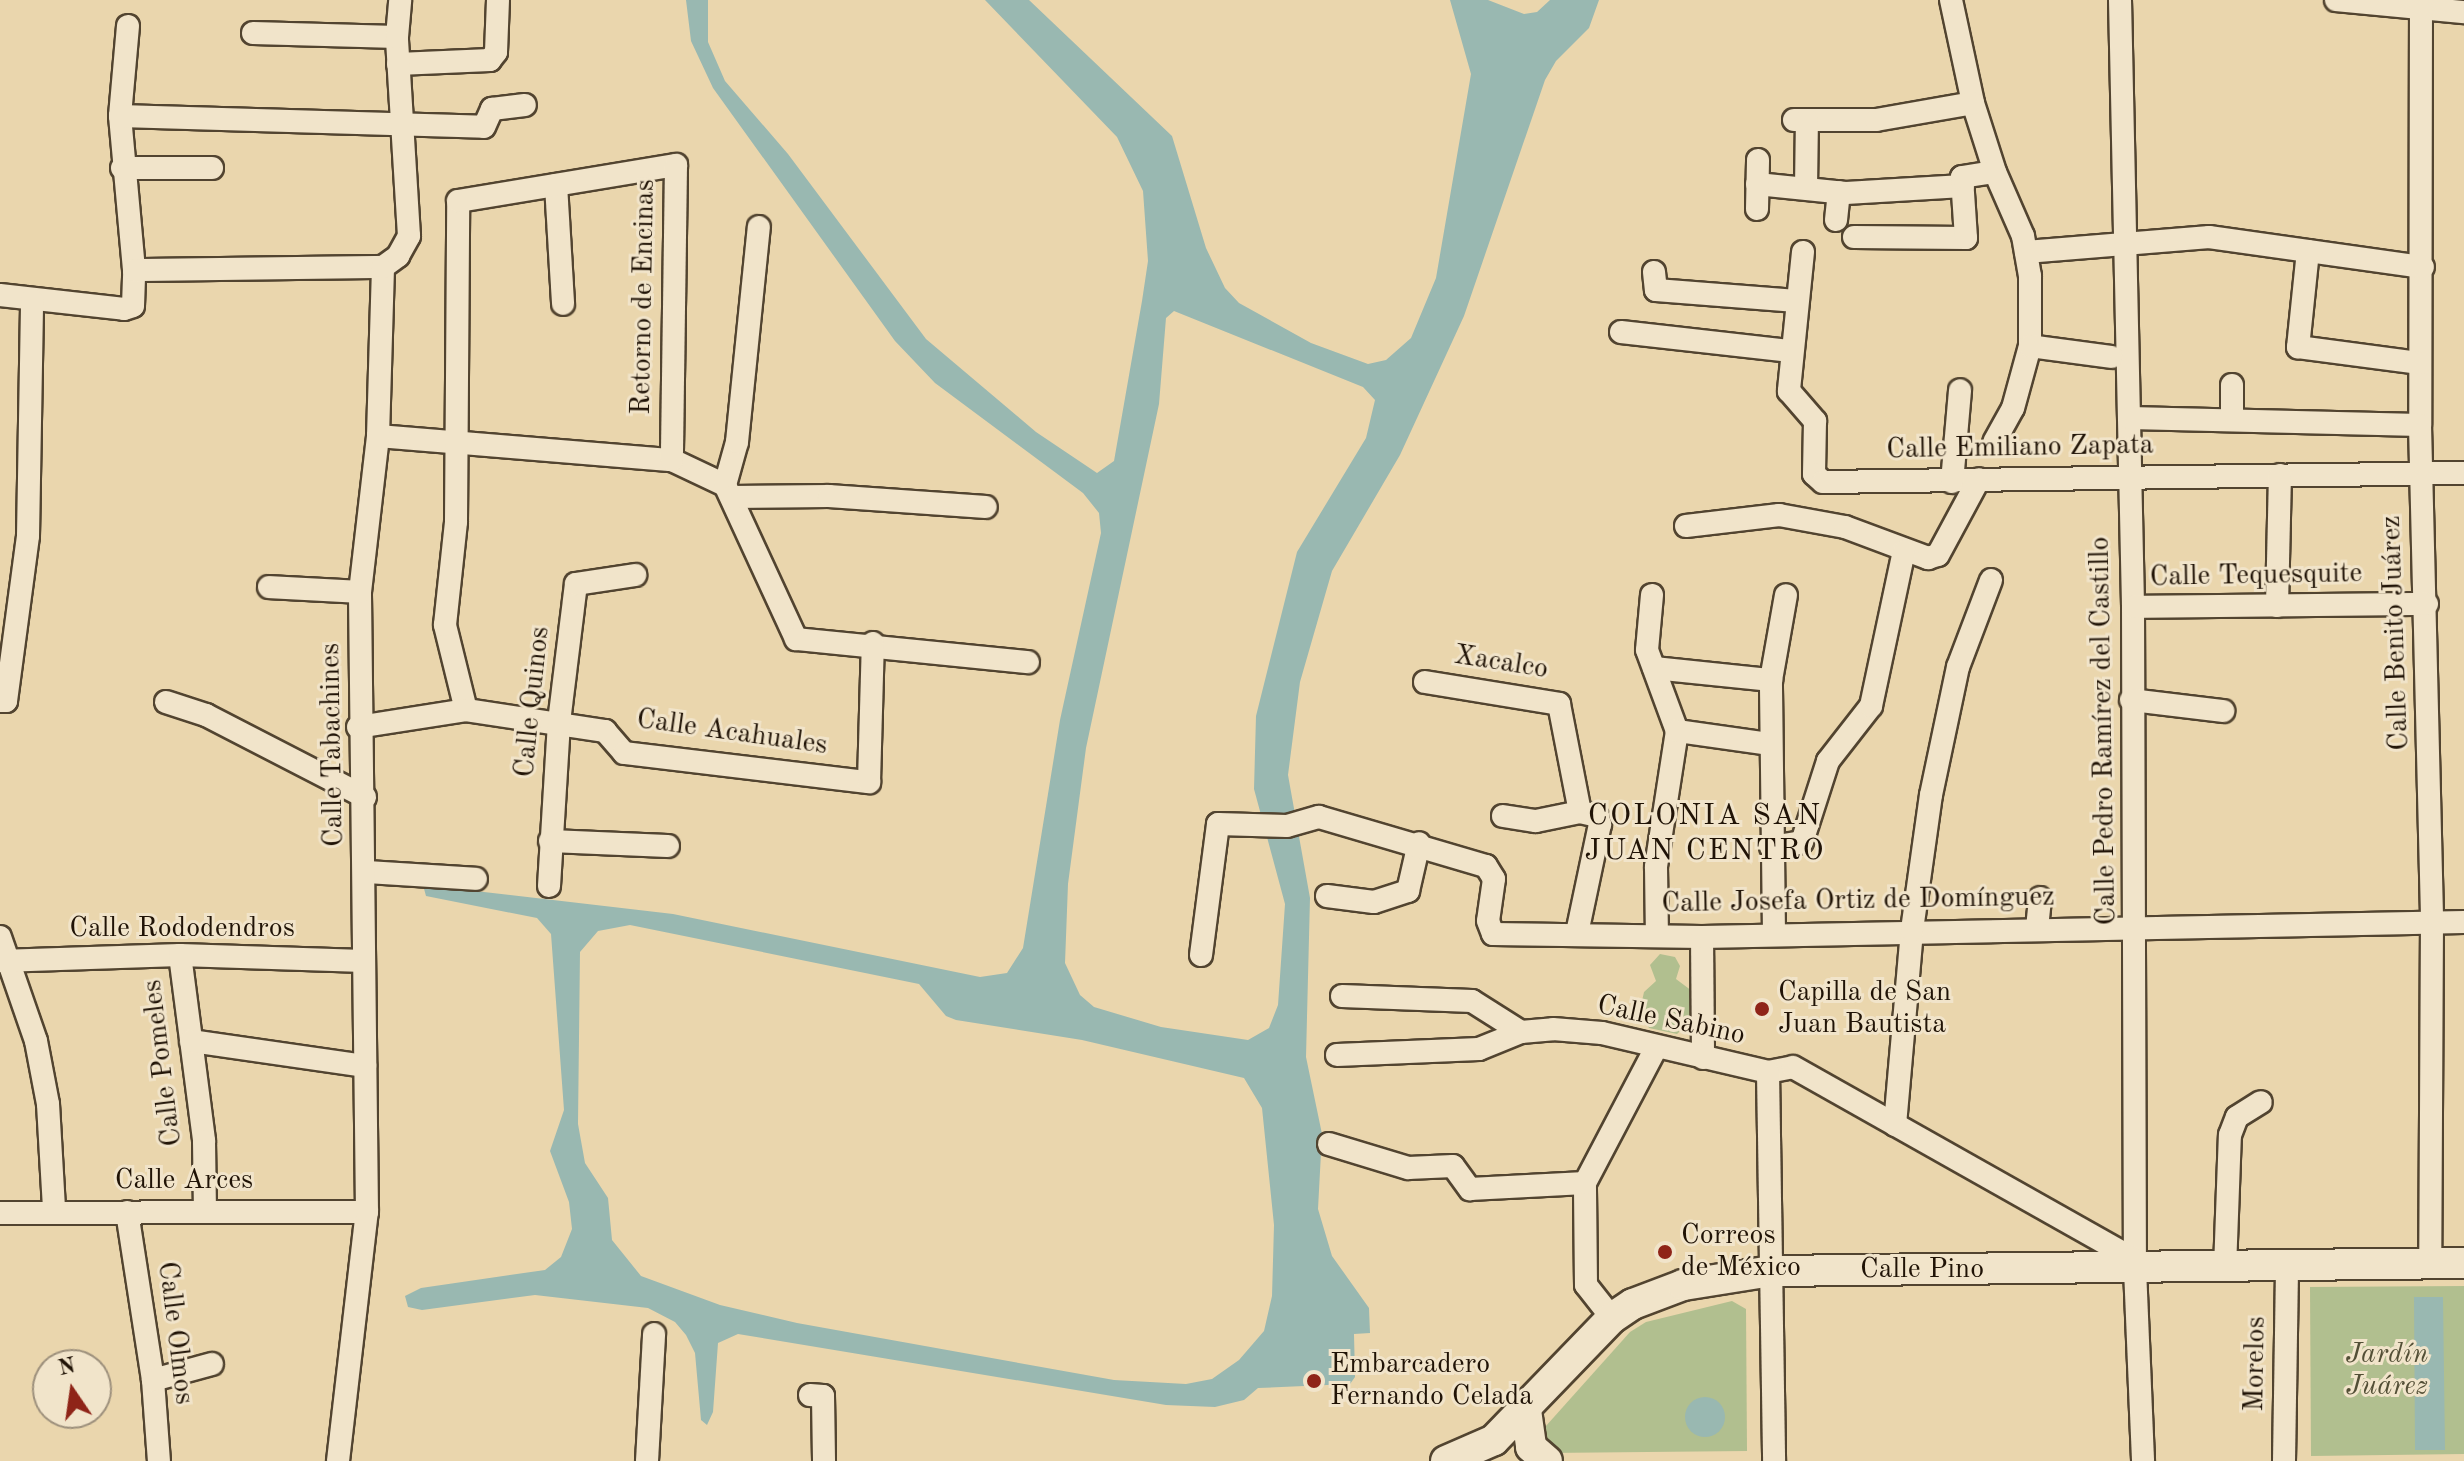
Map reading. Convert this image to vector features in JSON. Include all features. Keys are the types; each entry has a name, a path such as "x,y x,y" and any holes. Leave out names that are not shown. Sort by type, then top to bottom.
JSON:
{"street":[{"path":"134,270 383,267 398,256 409,236 398,64 400,0"},
{"path":"398,64 490,60 496,52 498,0"},
{"path":"1951,0 1973,103 2026,252 2030,346 2013,408 1994,442"},
{"name":"Calle Pedro Ramírez del Castillo","path":"2120,0 2133,607 2131,700 2136,927 2136,1265 2143,1461"},
{"path":"2336,0 2421,5 2464,12"},
{"name":"Calle Benito Juárez","path":"2421,5 2423,267 2420,425 2427,604 2432,922 2430,1265"},
{"path":"0,295 124,309 133,306 134,270 122,168 120,116 128,26"},
{"path":"253,33 397,37"},
{"path":"1806,188 1801,120 1876,120 1973,103"},
{"path":"120,116 484,127 492,109 525,105"},
{"path":"1757,209 1758,160"},
{"name":"Retorno de Encinas","path":"454,441 458,201 676,165 672,460"},
{"path":"122,168 212,168"},
{"path":"1854,237 1966,238 1962,177 1995,172"},
{"path":"1757,184 1839,192 1963,186"},
{"path":"556,185 563,304"},
{"path":"1836,220 1839,192"},
{"path":"759,227 737,442 728,491 796,639 873,643 1028,662"},
{"path":"2026,252 2126,244 2177,236 2423,267"},
{"path":"2240,265 2241,242"},
{"path":"2308,251 2298,347 2420,363"},
{"name":"Calle Emiliano Zapata","path":"1803,252 1789,391 1815,421 1816,479 1952,482 2130,476 2464,473"},
{"name":"Calle Tabachines","path":"338,1461 367,1212 365,797 358,727 360,592 378,436 383,267"},
{"path":"1654,272 1656,290 1797,301"},
{"path":"3,701 28,536 32,300"},
{"path":"1621,332 1791,351"},
{"path":"2030,346 2111,357"},
{"path":"2232,385 2232,420"},
{"path":"1952,482 1960,390"},
{"path":"2130,418 2420,425"},
{"path":"378,436 672,460 728,491 986,507"},
{"path":"454,441 456,522 445,625 466,710"},
{"path":"2277,606 2280,475"},
{"path":"1686,526 1779,515 1845,527 1904,551 1938,555 1979,479"},
{"path":"1771,847 1802,842 1828,761 1871,706 1904,551"},
{"name":"Calle Quinos","path":"549,886 559,722 576,584 635,575"},
{"path":"1895,1125 1912,930 1931,795 1958,667 1991,580"},
{"path":"269,587 360,592"},
{"path":"1652,595 1647,650 1677,731 1656,867 1657,935"},
{"path":"1774,933 1771,680 1786,595"},
{"name":"Calle Tequesquite","path":"2133,607 2427,604"},
{"name":"Calle Acahuales","path":"358,727 466,710 605,731 624,753 869,782 873,643"},
{"path":"1654,668 1771,680"},
{"name":"Xacalco","path":"1425,682 1559,704 1580,812 1597,816 1600,824 1577,933"},
{"path":"2131,700 2223,711"},
{"path":"166,702 206,715 365,797"},
{"path":"1677,731 1770,744"},
{"path":"1503,816 1536,821 1580,812"},
{"path":"1201,955 1218,824 1287,826 1303,819 1319,817 1419,843 1408,891 1374,902 1327,896"},
{"path":"550,841 668,846"},
{"name":"Calle Josefa Ortiz de Domínguez","path":"1419,843 1491,871 1488,921 1493,934 1702,937 1912,930 2464,922"},
{"path":"366,872 476,879"},
{"path":"2037,928 2040,898"},
{"path":"1702,937 1703,1058"},
{"path":"2,952 32,1026 43,1079 54,1209"},
{"name":"Calle Rododendros","path":"2,952 364,961"},
{"name":"Calle Pomeles","path":"180,955 204,1141 205,1212"},
{"path":"1342,996 1472,1001 1521,1032"},
{"name":"Calle Sabino","path":"1337,1055 1479,1049 1521,1032 1602,1033 1768,1072 1793,1067 2136,1265"},
{"path":"191,1041 365,1066"},
{"path":"1612,1318 1586,1285 1585,1183 1656,1048"},
{"path":"1768,1072 1774,1461"},
{"path":"2225,1269 2230,1135 2237,1117 2261,1102"},
{"path":"1329,1144 1408,1168 1453,1166 1470,1189 1585,1183"},
{"name":"Calle Arces","path":"0,1213 54,1209 367,1212"},
{"name":"Calle Olmos","path":"127,1212 153,1380 159,1461"},
{"name":"Calle Pino","path":"1446,1461 1494,1440 1612,1318 1656,1292 1771,1271 2136,1265 2225,1269 2464,1263"},
{"name":"Morelos","path":"2284,1461 2287,1268"},
{"path":"647,1461 654,1334"},
{"path":"153,1380 212,1364"},
{"path":"810,1395 823,1396 824,1461"},
{"path":"1526,1410 1531,1447 1547,1461"}],"green space":[{"path":"1660,954 1675,957 1680,966 1676,979 1692,991 1696,1016 1677,1034 1649,1028 1640,1010 1644,992 1656,981 1650,965"},
{"name":"Jardín Juárez","path":"2464,1286 2464,1454 2311,1456 2310,1287"},
{"path":"1732,1301 1746,1309 1747,1451 1547,1453 1537,1436 1630,1332 1646,1322"}],"water":[{"path":"686,0 708,0 708,42 725,81 788,154 926,339 1036,432 1097,473 1114,461 1142,301 1148,261 1143,191 1117,137 985,0 1029,0 1172,136 1206,248 1225,288 1239,303 1311,343 1368,364 1386,360 1411,338 1436,278 1471,74 1450,0 1488,0 1524,14 1537,12 1550,0 1599,0 1589,28 1556,61 1545,80 1464,316 1400,455 1332,571 1300,682 1288,775 1310,898 1306,1057 1322,1134 1318,1209 1332,1256 1369,1308 1370,1333 1354,1334 1355,1377 1350,1384 1258,1388 1244,1400 1215,1407 1166,1405 738,1334 718,1343 713,1412 707,1425 701,1420 695,1353 686,1335 675,1322 648,1308 535,1295 422,1310 408,1307 405,1296 421,1288 545,1270 561,1257 572,1229 569,1202 550,1151 564,1110 551,934 537,918 426,896 423,885 673,914 980,977 1007,973 1023,948 1060,720 1101,533 1099,513 1083,493 935,383 895,341 713,88 691,41","holes":["1174,311 1363,387 1375,400 1366,438 1297,552 1256,716 1254,789 1285,904 1278,1005 1269,1028 1248,1040 1161,1027 1094,1007 1080,995 1065,963 1068,884 1086,748 1159,404 1166,318","630,925 919,984 946,1016 956,1020 1082,1040 1244,1078 1262,1108 1274,1225 1272,1296 1264,1331 1239,1360 1212,1379 1186,1384 1114,1380 797,1323 720,1305 641,1276 612,1240 608,1198 585,1163 578,1124 580,952 598,931"]},
{"path":"2414,1297 2443,1297 2445,1450 2415,1450"},
{"path":"1705,1397 1719,1403 1725,1417 1719,1431 1705,1437 1691,1431 1685,1417 1691,1403"}],"place":[{"name":"Capilla de San Juan Bautista","path":"1762,1009"},
{"name":"Correos de México","path":"1665,1252"},
{"name":"Embarcadero Fernando Celada","path":"1314,1381"}],"district":[{"name":"COLONIA SAN JUAN CENTRO","path":"1705,833"}]}
